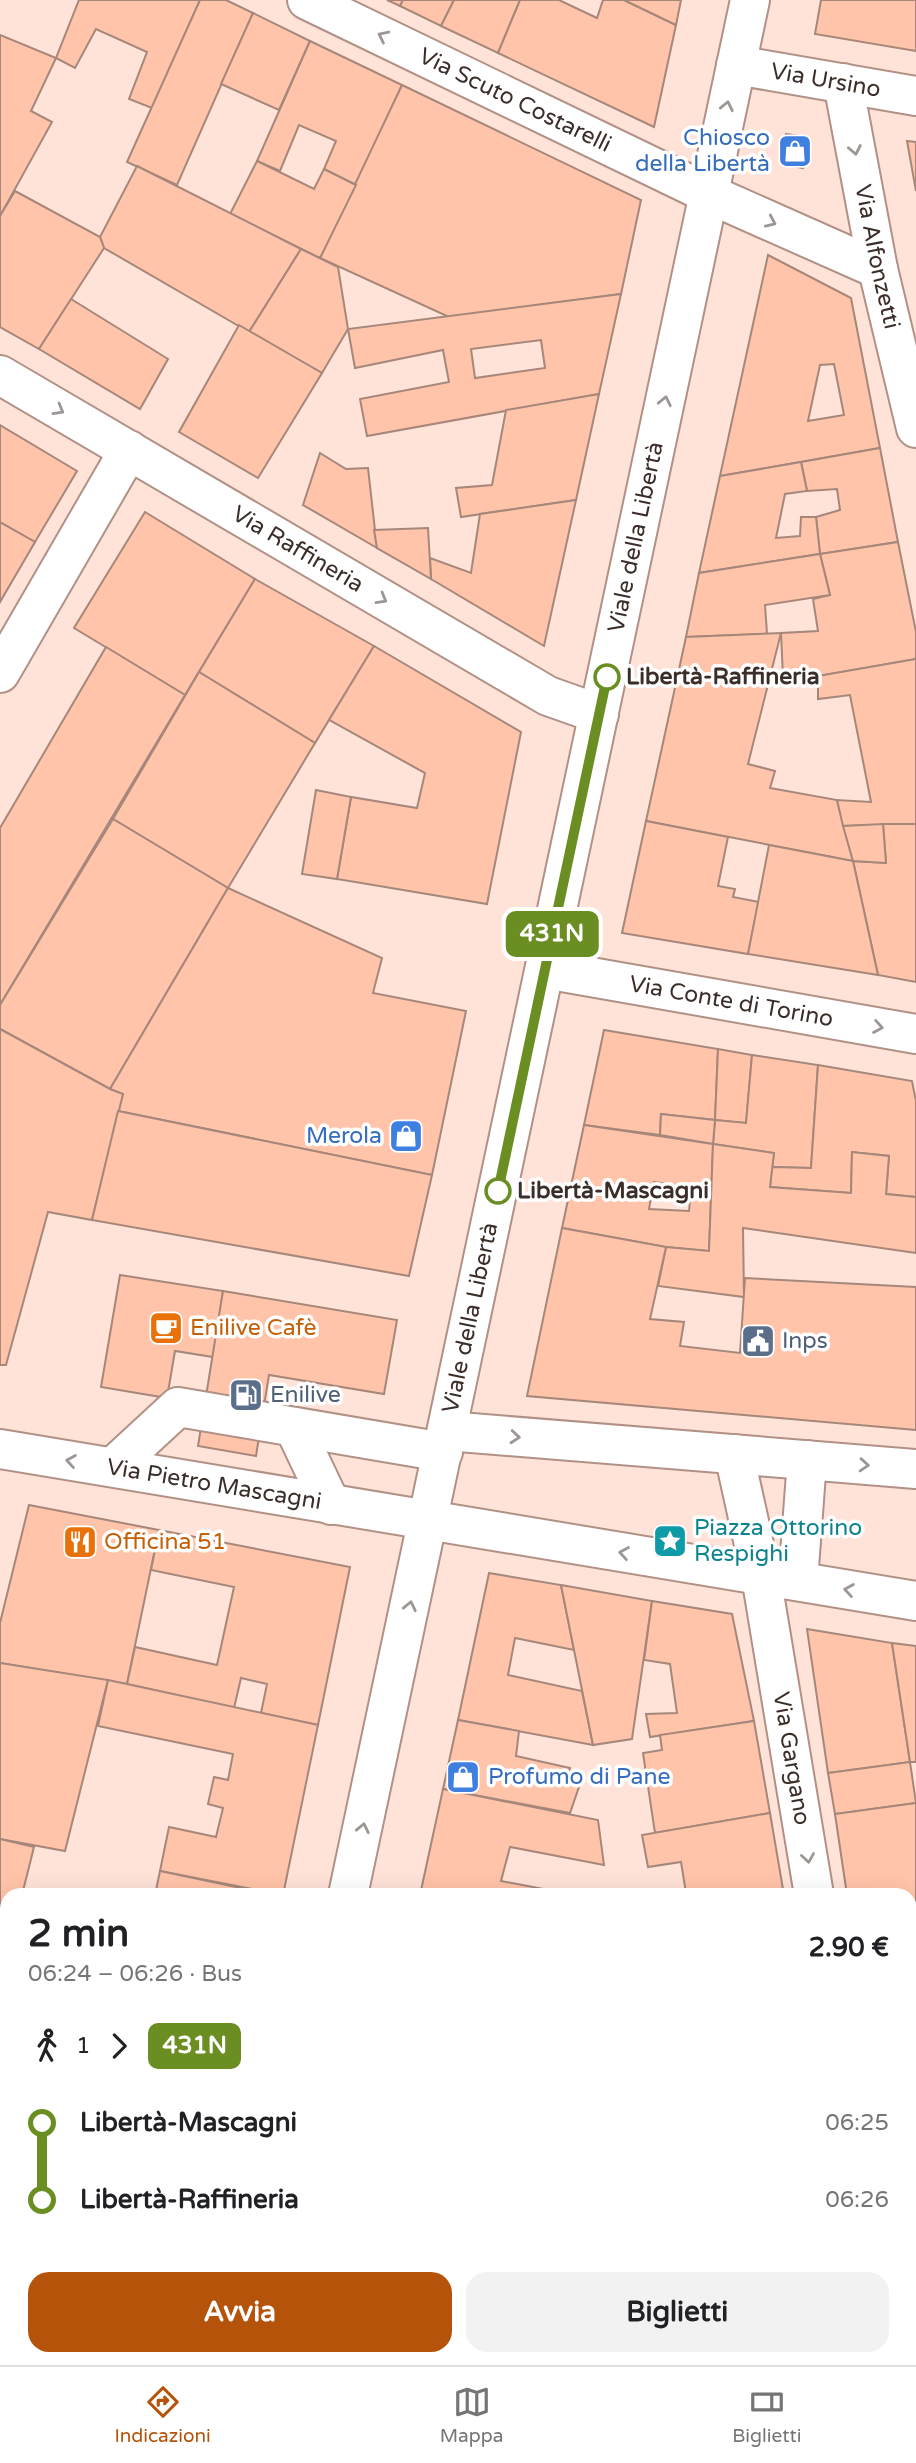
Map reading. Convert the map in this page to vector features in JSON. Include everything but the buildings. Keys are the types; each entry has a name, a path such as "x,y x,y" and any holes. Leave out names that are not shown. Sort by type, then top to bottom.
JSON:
{"street":[{"name":"Via Scuto Costarelli","path":"307,0 709,194 878,269"},
{"name":"Viale della Libertà","path":"349,1888 750,0"},
{"name":"Via Ursino","path":"736,65 916,96"},
{"name":"Via Alfonzetti","path":"843,83 878,269 916,428"},
{"name":"Via Raffineria","path":"0,375 548,696 599,714"},
{"path":"0,673 129,450"},
{"name":"Via Conte di Torino","path":"545,969 916,1034"},
{"path":"113,1467 178,1407 294,1427 445,1441 734,1454 916,1469"},
{"path":"294,1427 331,1505"},
{"name":"Via Pietro Mascagni","path":"0,1449 916,1601"},
{"name":"Via Gargano","path":"734,1454 761,1576 813,1888"},
{"path":"798,1581 807,1460"}],"bus line":[{"name":"431N","path":"498,1191 607,677"}],"place":[{"name":"Chiosco della Libertà","path":"795,151"},
{"name":"Libertà-Raffineria","path":"607,677"},
{"name":"Merola","path":"406,1136"},
{"name":"Libertà-Mascagni","path":"498,1191"},
{"name":"Enilive Cafè","path":"166,1328"},
{"name":"Inps","path":"758,1341"},
{"name":"Enilive","path":"246,1395"},
{"name":"Piazza Ottorino Respighi","path":"670,1541"},
{"name":"Officina 51","path":"80,1542"},
{"name":"Profumo di Pane","path":"463,1777"}]}
